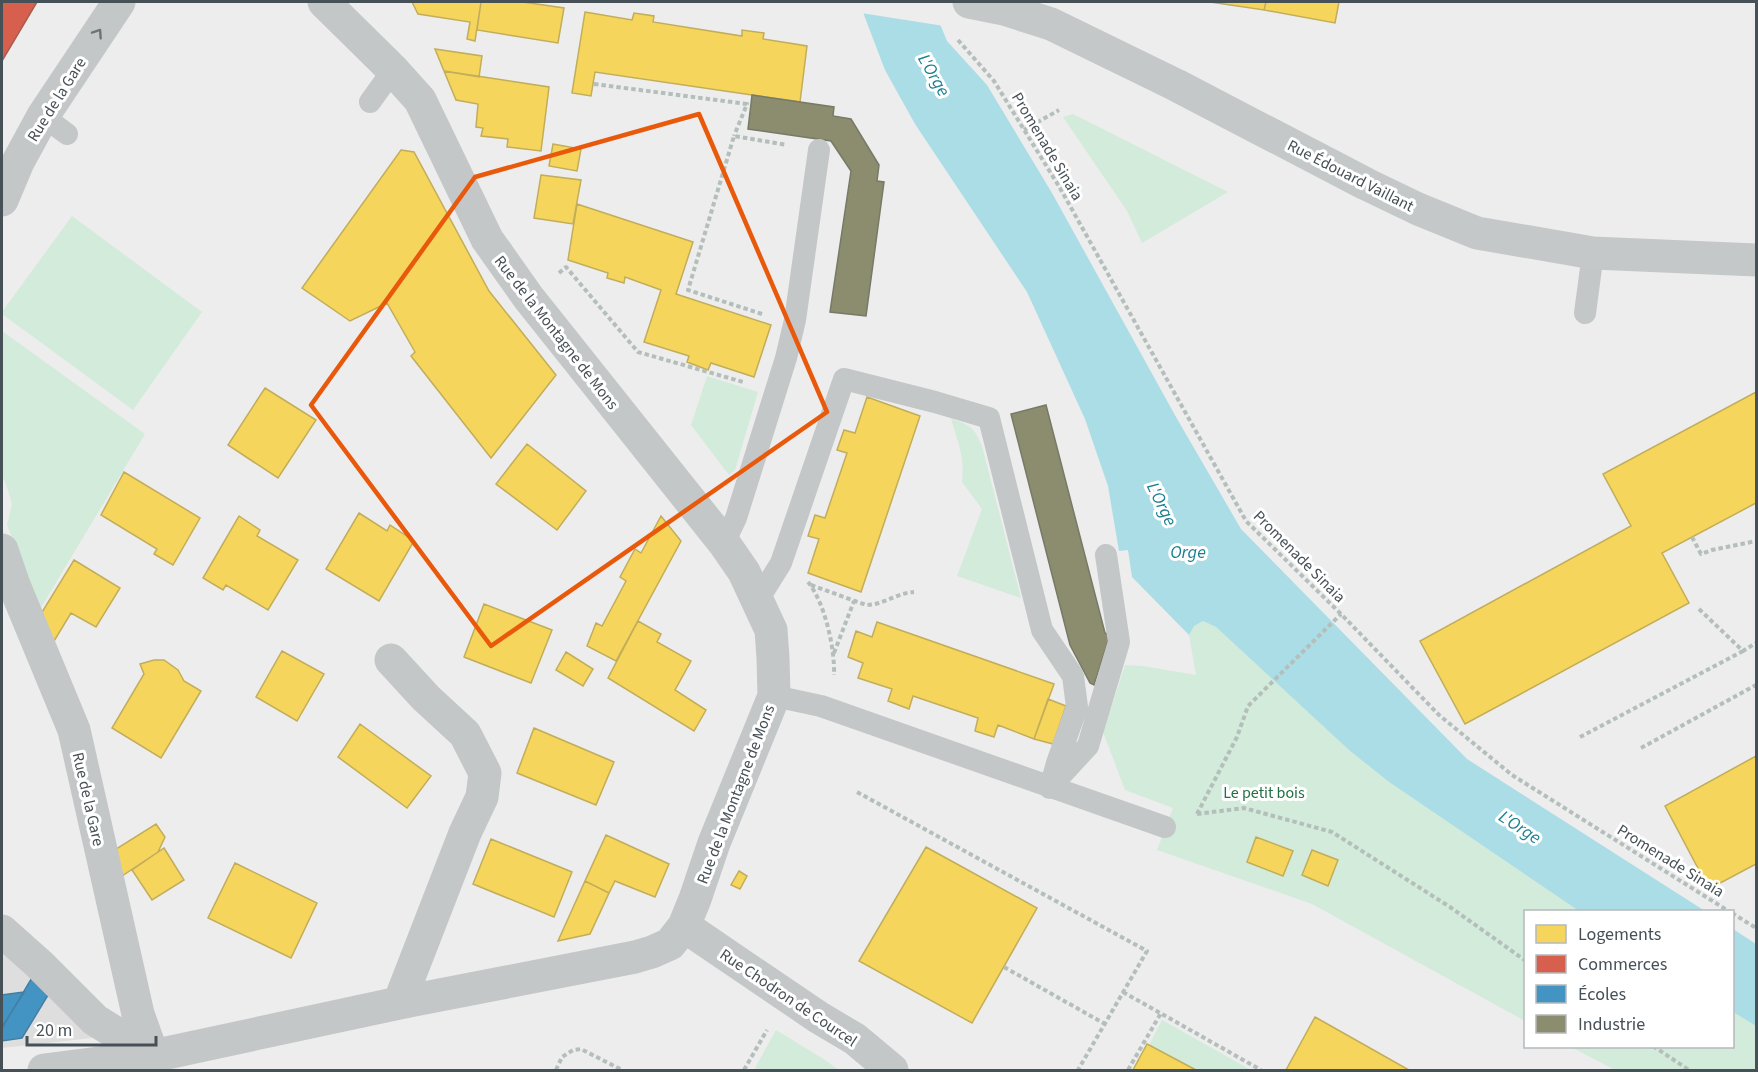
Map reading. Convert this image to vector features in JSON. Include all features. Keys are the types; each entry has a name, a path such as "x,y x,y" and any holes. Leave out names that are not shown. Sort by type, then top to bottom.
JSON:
{"street":[{"name":"Rue de la Gare","path":"2,200 18,162 55,125 119,2"},
{"name":"Rue de la Montagne de Mons","path":"44,1071 155,1063 399,1004 643,955 670,944 684,926 714,843 774,696 771,630 744,572 724,543 508,270 487,239 420,100 324,2"},
{"name":"Rue Édouard Vaillant","path":"969,2 1004,9 1052,24 1418,209 1478,233 1593,253 1756,260"},
{"name":"Rue de la Gare","path":"2,550 14,585 74,730 138,1014 155,1063"},
{"path":"391,660 426,698 465,734 485,773 482,797 465,833 399,1004"},
{"name":"Rue Chodron de Courcel","path":"684,926 855,1039 892,1071"},
{"path":"2,931 95,1020 155,1063"}],"lane":[{"path":"370,102 393,70"},
{"path":"724,543 736,518 786,358 795,320 819,150"},
{"path":"1585,313 1593,253"},
{"path":"758,600 781,563 844,379 989,418 1042,630 1073,676 1077,707 1050,788"},
{"path":"1050,788 1088,747 1119,642 1106,555"},
{"path":"774,696 821,706 1165,828"}],"path":[{"name":"Promenade Sinaia","path":"958,40 994,81 1060,188 1246,521 1341,614 1439,716 1512,775 1728,910"},
{"path":"594,84 747,104 734,136 688,290 771,317 795,320"},
{"path":"1024,130 1059,110"},
{"path":"734,136 819,150"},
{"path":"562,270 566,267 638,352 776,391"},
{"path":"1692,537 1701,554 1756,541"},
{"path":"821,706 834,674 834,654 821,606 811,585 866,605 876,605 905,592 914,592"},
{"path":"834,654 855,601"},
{"path":"1699,609 1743,651"},
{"path":"1197,814 1237,737 1248,706 1341,614"},
{"path":"1580,737 1756,643"},
{"path":"1641,748 1756,685"},
{"path":"858,792 1147,951 1078,1071"},
{"path":"1165,828 1197,814 1244,808 1332,832 1450,907 1524,961"},
{"name":"Promenade Sinaia","path":"1734,914 1756,928"},
{"path":"1004,967 1105,1024"},
{"path":"1123,992 1261,1071"},
{"path":"744,1071 786,995"},
{"path":"1128,1071 1161,1013"},
{"path":"1654,1048 1689,1071"},
{"path":"556,1071 562,1057 573,1050 581,1049 622,1071"}],"highlighted area":[{"path":"699,114 827,412 491,646 311,405 475,177"}],"shaded area":[{"path":"2,942 92,1027 92,1038 2,1048"}],"green space":[{"path":"1073,114 1228,192 1142,243 1127,211 1063,117"},
{"path":"72,216 202,312 133,410 2,314"},
{"path":"2,331 145,434 39,611 7,525 12,504 2,476"},
{"path":"707,376 758,392 735,470 729,475 691,425"},
{"path":"951,419 971,428 982,446 1021,598 957,576 982,509 962,482 962,458"},
{"name":"Le petit bois","path":"1203,621 1216,627 1349,750 1389,782 1578,910 1524,910 1524,1020 1312,904 1157,850 1173,808 1125,790 1103,732 1125,665 1196,675 1189,635 1193,626"},
{"path":"1734,1013 1756,1026 1756,1070 1615,1070 1573,1048 1734,1048"},
{"path":"1162,1020 1251,1070 1196,1070 1149,1045"},
{"path":"776,1030 839,1070 759,1070 755,1068"}],"water":[{"name":"Orge","path":"861,2 931,2 947,41 987,85 1052,193 1241,529 1467,759 1703,910 1578,910 1389,782 1349,750 1216,627 1203,621 1194,626 1189,635 1132,577 1128,550 1119,551 1108,486 1085,419 1027,292 915,124 885,70"},
{"path":"1734,930 1756,944 1756,1026 1734,1013"}],"pier":[{"path":"858,2 934,2 944,26 861,13"}],"building: Logements":[{"path":"412,2 481,2 475,41 467,39 470,22 418,14"},
{"path":"481,2 523,2 564,8 558,43 477,30"},
{"path":"1210,2 1266,2 1264,10"},
{"path":"1266,2 1339,2 1335,23 1264,10"},
{"path":"585,12 632,20 634,13 654,16 653,22 742,36 742,30 764,33 763,39 807,46 800,102 595,72 591,96 572,93"},
{"path":"435,49 482,56 479,77 444,71"},
{"path":"444,71 549,87 541,151 507,147 508,139 481,136 483,128 476,127 478,104 456,100"},
{"path":"553,144 581,149 577,171 549,166"},
{"path":"401,150 414,152 489,291 556,375 491,458 411,356 415,352 387,303 350,321 302,288"},
{"path":"541,175 581,180 573,224 534,218"},
{"path":"577,204 693,242 676,294 771,325 754,377 711,363 708,370 687,362 689,356 644,342 661,290 625,277 624,283 607,278 608,273 568,260"},
{"path":"265,388 316,420 278,478 228,445"},
{"path":"1756,392 1756,503 1662,553 1689,603 1465,724 1420,641 1631,526 1603,474"},
{"path":"867,397 920,416 861,592 808,573 819,539 808,536 815,515 825,518 847,453 837,450 844,430 855,433"},
{"path":"527,444 586,491 557,530 496,484"},
{"path":"124,472 200,518 173,565 154,554 157,549 101,515"},
{"path":"359,513 387,531 390,525 414,541 379,601 326,569"},
{"path":"239,516 260,530 257,536 298,560 268,610 226,585 223,590 203,578"},
{"path":"661,516 681,541 616,661 587,646 596,623 602,626 626,581 620,577 635,549 641,553"},
{"path":"74,560 120,588 96,627 71,613 51,646 39,617"},
{"path":"484,604 552,630 531,683 464,657"},
{"path":"638,621 661,634 657,642 691,661 675,690 706,710 694,731 608,678"},
{"path":"877,622 1054,684 1034,739 998,725 994,737 975,731 978,718 913,696 909,709 888,701 892,689 858,678 863,663 848,657 856,631 872,637"},
{"path":"282,651 324,674 297,721 256,697"},
{"path":"566,652 593,669 583,686 556,670"},
{"path":"164,660 178,670 184,681 201,691 161,758 112,728 144,674 140,664"},
{"path":"1048,699 1066,706 1053,744 1034,739"},
{"path":"360,724 431,776 407,808 338,757"},
{"path":"534,728 614,762 596,805 517,773"},
{"path":"1756,756 1756,864 1709,889 1665,806"},
{"path":"156,824 165,837 158,852 122,876 116,849"},
{"path":"606,835 669,864 655,897 615,881 609,893 585,881"},
{"path":"1256,837 1293,851 1283,876 1247,862"},
{"path":"491,839 572,872 554,917 473,884"},
{"path":"926,847 1037,908 972,1023 859,961"},
{"path":"164,848 184,880 152,900 132,870"},
{"path":"1312,850 1338,860 1328,886 1302,875"},
{"path":"235,863 317,903 291,958 208,918"},
{"path":"739,871 747,876 740,889 731,885"},
{"path":"585,881 609,893 590,934 558,941"},
{"path":"1315,1017 1409,1070 1286,1070"},
{"path":"1147,1044 1149,1045 1196,1070 1133,1070"}],"building: Commerces":[{"path":"2,2 37,2 2,61"}],"building: Écoles":[{"path":"36,971 53,987 22,1038 2,1041 2,1028"},
{"path":"24,992 4,1024 2,1025 2,995"}],"building: Industrie":[{"path":"752,95 834,107 833,116 851,119 879,165 877,181 884,182 866,316 830,312 851,171 831,141 748,129"},
{"path":"1046,405 1105,633 1110,635 1094,685 1090,683 1070,645 1011,414"}],"water label":[{"name":"L'Orge","path":"934,75"},
{"name":"L'Orge","path":"1162,504"},
{"name":"L'Orge","path":"1520,827"}]}
